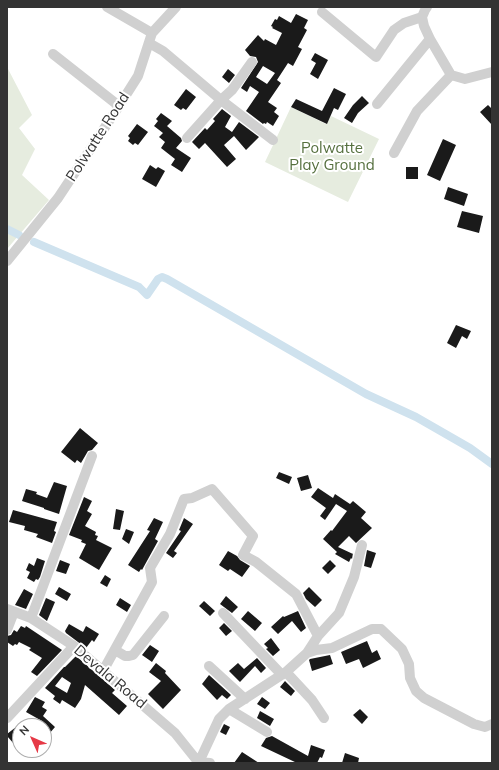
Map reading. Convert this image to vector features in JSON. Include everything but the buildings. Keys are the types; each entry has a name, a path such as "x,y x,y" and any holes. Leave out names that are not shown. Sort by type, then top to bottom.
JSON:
{"street":[{"path":"107,7 152,33"},
{"name":"Polwatte Road","path":"7,261 58,198 138,76 152,33 176,7"},
{"path":"427,7 422,17 424,26 451,75 465,79 492,72"},
{"path":"322,12 376,57 394,30 404,23 422,17"},
{"path":"377,104 430,39"},
{"path":"149,43 163,51 221,100 273,140"},
{"path":"53,54 119,106"},
{"path":"188,138 221,100 232,90 252,62"},
{"path":"394,153 417,111 451,75"},
{"path":"31,618 92,456"},
{"path":"103,671 152,582 150,568 170,534 184,499 192,498 212,489 253,536 243,555 256,562 296,594 318,636"},
{"path":"308,654 318,636 339,613 354,577 362,545"},
{"path":"7,630 10,610"},
{"name":"Devala Road","path":"10,610 31,618 74,646 175,733 199,762"},
{"path":"223,613 312,700 324,718"},
{"path":"115,650 125,656 133,654 164,616"},
{"path":"210,763 199,762 219,719 229,709 284,674 308,654 316,650 332,648 372,629 381,629 402,649 409,664 410,678 416,691 424,698 474,724 485,727 492,724"},
{"path":"7,718 74,646"},
{"path":"208,666 245,699"},
{"path":"229,709 267,732"}],"green space":[{"path":"7,67 32,115 19,128 35,149 22,175 49,200 7,249"},
{"name":"Polwatte Play Ground","path":"291,107 326,124 331,116 379,139 348,202 265,162"}],"waterway":[{"path":"7,229 19,235"},
{"path":"34,242 139,287 147,295 158,279 162,277 167,279 366,394 416,417 470,448 492,464"}]}
